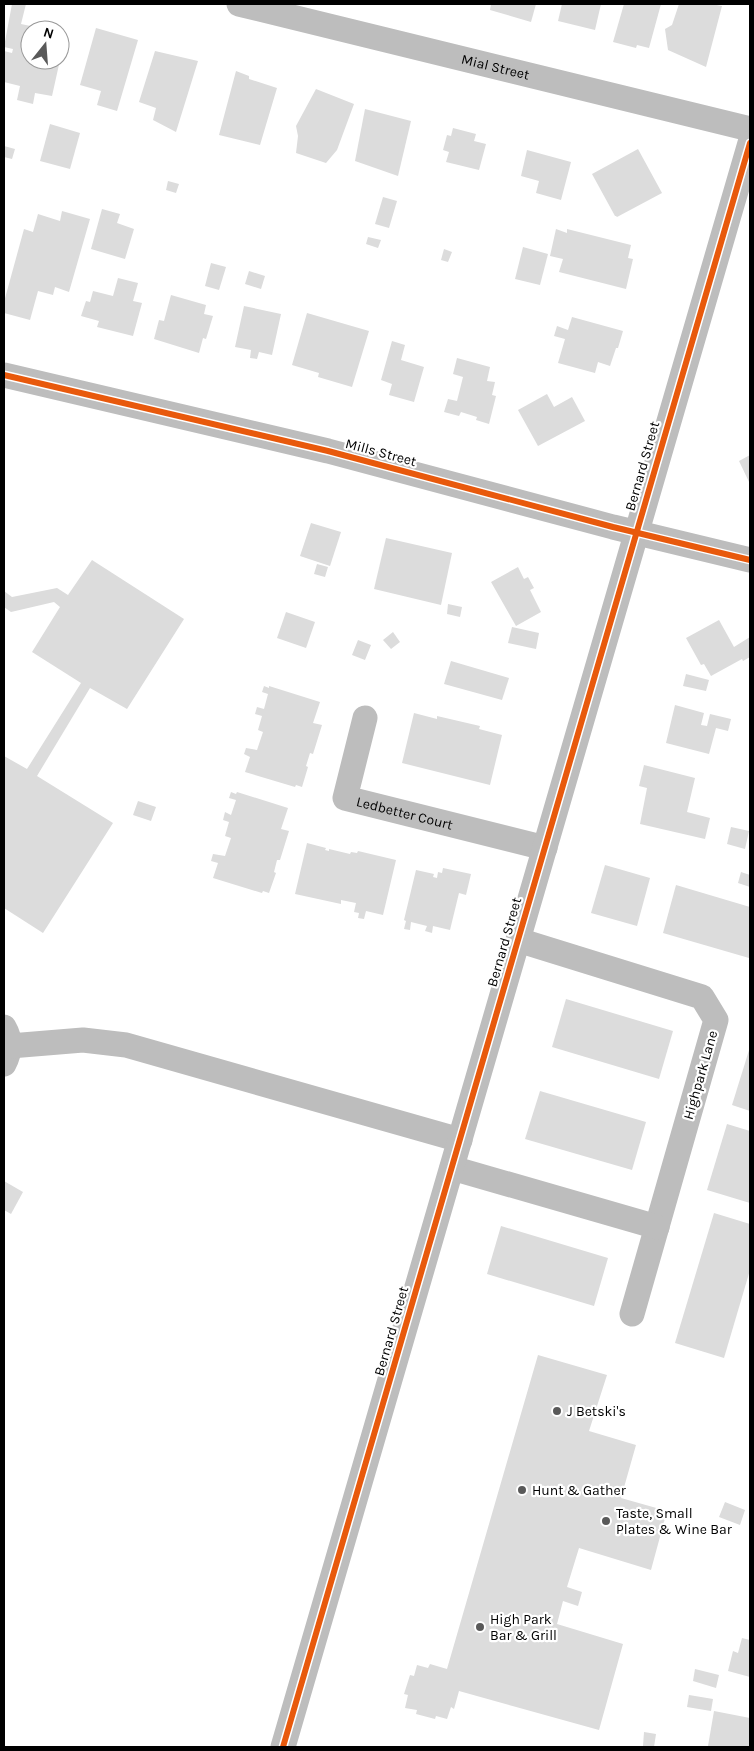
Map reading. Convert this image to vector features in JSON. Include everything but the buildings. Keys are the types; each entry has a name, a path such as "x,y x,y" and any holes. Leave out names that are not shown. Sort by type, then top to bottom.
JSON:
{"street":[{"name":"Mial Street","path":"239,4 750,129"},
{"name":"Bernard Street","path":"283,1747 750,143"},
{"name":"Mills Street","path":"4,374 328,451 613,527 750,560"},
{"name":"Ledbetter Court","path":"365,718 345,798 545,848"},
{"name":"Highpark Lane","path":"518,940 702,997 716,1020 632,1314"},
{"path":"6,1045 83,1040 126,1044 460,1140"},
{"path":"452,1168 657,1227"}],"cycle path":[{"path":"283,1747 750,143"},
{"path":"4,375 328,451 613,527 750,560"}],"place":[{"name":"J Betski's","path":"557,1411"},
{"name":"Hunt & Gather","path":"522,1490"},
{"name":"Taste, Small Plates & Wine Bar","path":"606,1521"},
{"name":"High Park Bar & Grill","path":"480,1627"}]}
